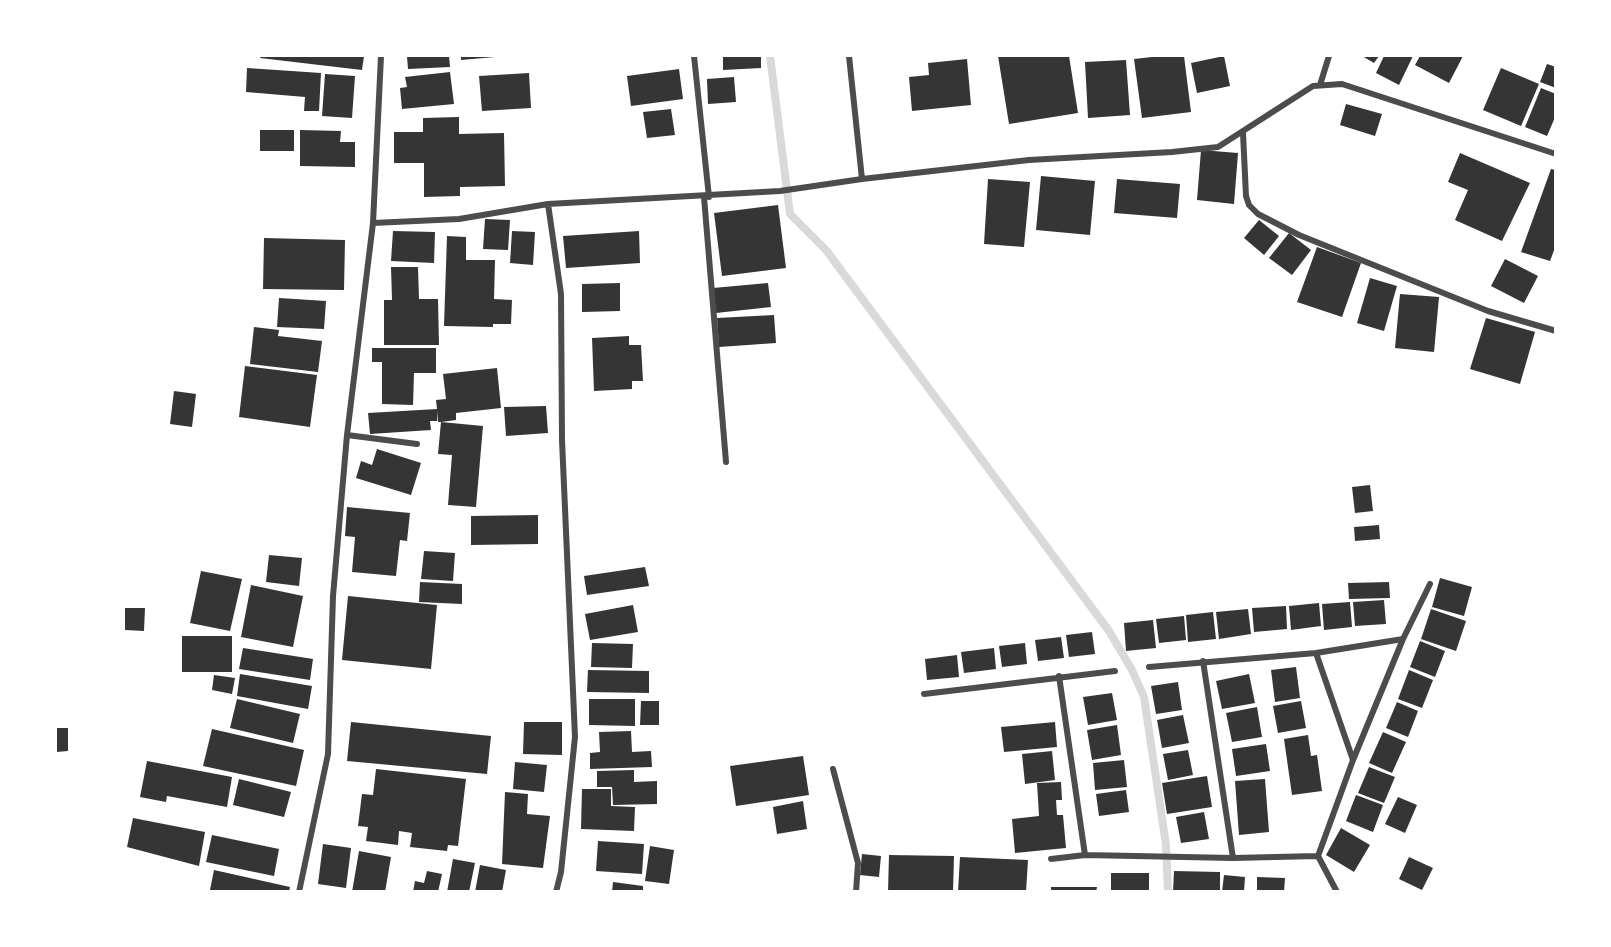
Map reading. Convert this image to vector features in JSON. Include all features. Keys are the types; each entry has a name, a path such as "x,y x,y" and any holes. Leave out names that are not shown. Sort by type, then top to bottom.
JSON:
{"street":[{"path":"299,891 328,754 333,596 347,435 373,223 381,56"},
{"path":"694,56 707,197 726,462"},
{"path":"849,56 862,179"},
{"path":"1320,85 1329,56"},
{"path":"373,223 459,219 548,204 780,192 862,179 1029,160 1218,147 1243,133 1297,94 1320,85 1342,84 1556,154"},
{"path":"1243,133 1246,196 1249,205 1258,214 1299,235 1488,311 1556,331"},
{"path":"548,204 561,294 562,440 574,737 561,872 556,891"},
{"path":"347,435 417,444"},
{"path":"1337,891 1318,856 1353,760 1403,639 1430,584"},
{"path":"1149,667 1316,653 1403,639"},
{"path":"1316,653 1353,760"},
{"path":"1203,661 1233,858"},
{"path":"924,694 1115,671"},
{"path":"1059,676 1085,855"},
{"path":"833,769 858,863 856,891"},
{"path":"1051,859 1085,855 1233,858 1318,856"}],"building":[{"path":"261,56 364,56 362,70 260,58"},
{"path":"407,56 449,56 450,67 408,69"},
{"path":"461,56 494,56 495,57 461,60"},
{"path":"723,56 761,56 761,68 723,70"},
{"path":"998,56 1069,56 1078,113 1009,124"},
{"path":"1184,56 1191,112 1142,118 1134,59"},
{"path":"1224,56 1230,86 1197,93 1191,63"},
{"path":"1362,56 1379,56 1374,63"},
{"path":"1384,56 1413,56 1399,85 1376,73"},
{"path":"1420,56 1463,56 1449,83 1415,65"},
{"path":"967,59 971,105 912,111 909,77 929,75 928,63"},
{"path":"1126,60 1130,115 1088,118 1085,62"},
{"path":"1547,64 1556,67 1556,88 1540,82"},
{"path":"247,68 321,73 319,111 304,111 305,97 246,92"},
{"path":"1501,68 1539,84 1521,126 1483,110"},
{"path":"679,69 683,99 631,106 627,76"},
{"path":"450,72 454,104 402,109 400,88 407,87 405,77"},
{"path":"529,73 531,108 482,111 479,76"},
{"path":"325,74 355,76 352,118 322,116"},
{"path":"734,77 736,102 708,104 707,79"},
{"path":"1541,88 1556,94 1556,115 1547,136 1525,127"},
{"path":"1346,104 1382,114 1375,136 1340,125"},
{"path":"671,109 675,135 647,138 643,112"},
{"path":"459,117 459,134 504,133 505,186 460,187 460,196 424,197 424,163 394,163 394,132 423,132 423,118"},
{"path":"260,130 294,130 294,151 260,151"},
{"path":"300,130 341,131 340,142 355,142 355,167 300,166"},
{"path":"1201,150 1238,153 1234,204 1197,200"},
{"path":"1460,153 1530,183 1502,241 1455,220 1468,190 1448,182"},
{"path":"1551,169 1556,170 1556,245 1550,261 1521,252"},
{"path":"1041,176 1095,181 1090,235 1036,230"},
{"path":"988,179 1030,182 1024,247 984,244"},
{"path":"1117,179 1180,184 1177,218 1114,213"},
{"path":"778,205 786,268 722,276 714,213"},
{"path":"485,219 510,220 508,250 483,249"},
{"path":"1259,220 1279,236 1264,255 1244,238"},
{"path":"393,231 435,232 434,263 391,261"},
{"path":"512,231 535,232 533,265 510,263"},
{"path":"639,231 640,263 566,268 563,236"},
{"path":"1289,233 1311,250 1292,275 1269,258"},
{"path":"447,236 466,237 466,260 495,260 494,299 512,300 511,324 493,324 493,327 444,326"},
{"path":"264,238 345,240 344,290 263,289"},
{"path":"1317,247 1361,263 1342,317 1297,302"},
{"path":"1505,259 1538,276 1524,303 1491,286"},
{"path":"391,267 418,267 419,299 438,299 439,345 384,345 384,300 392,300"},
{"path":"1370,278 1397,286 1384,331 1357,323"},
{"path":"620,283 620,311 582,312 582,284"},
{"path":"768,283 771,307 716,313 713,288"},
{"path":"1400,294 1439,297 1434,352 1395,348"},
{"path":"279,298 326,301 324,329 277,327"},
{"path":"774,315 776,343 719,347 717,318"},
{"path":"1486,318 1535,332 1520,384 1470,369"},
{"path":"254,327 279,330 278,336 322,341 318,372 250,364"},
{"path":"629,336 629,345 641,345 643,381 632,381 632,389 594,391 592,338"},
{"path":"372,348 436,348 436,373 414,373 413,405 382,404 382,362 372,362"},
{"path":"245,366 317,375 310,427 239,417"},
{"path":"497,368 501,408 456,413 456,420 438,422 437,411 437,421 430,421 431,430 370,434 368,413 437,409 436,400 446,399 443,374"},
{"path":"174,391 196,394 192,427 170,424"},
{"path":"546,406 548,433 506,436 504,407"},
{"path":"441,422 483,426 476,507 448,505 452,455 438,454"},
{"path":"377,449 421,463 411,495 356,478 361,461 372,465"},
{"path":"1370,485 1373,511 1355,513 1352,487"},
{"path":"347,507 410,513 407,541 400,540 396,576 352,572 355,537 345,536"},
{"path":"538,515 538,544 471,545 471,516"},
{"path":"1379,525 1380,539 1355,541 1354,527"},
{"path":"424,551 455,553 453,581 421,579"},
{"path":"269,555 302,558 299,586 266,582"},
{"path":"645,567 649,586 587,595 584,576"},
{"path":"201,571 242,579 230,631 190,623"},
{"path":"1440,578 1472,587 1464,616 1432,607"},
{"path":"420,582 462,584 462,604 419,602"},
{"path":"1389,582 1390,598 1349,599 1348,583"},
{"path":"251,585 303,596 293,647 241,637"},
{"path":"348,596 437,605 431,669 342,660"},
{"path":"1384,600 1386,624 1355,626 1353,602"},
{"path":"1350,602 1352,627 1324,630 1322,604"},
{"path":"1319,603 1321,626 1291,630 1289,606"},
{"path":"633,605 638,632 590,640 585,614"},
{"path":"1286,606 1287,629 1254,632 1252,608"},
{"path":"125,608 145,608 144,631 125,630"},
{"path":"1248,609 1251,634 1219,639 1216,612"},
{"path":"1431,609 1466,621 1456,651 1421,639"},
{"path":"1213,612 1216,639 1188,642 1186,615"},
{"path":"1184,616 1186,640 1159,643 1156,619"},
{"path":"1153,620 1156,648 1126,651 1124,623"},
{"path":"1092,632 1095,654 1069,657 1066,635"},
{"path":"182,636 232,636 232,672 182,672"},
{"path":"1061,637 1064,658 1038,661 1035,640"},
{"path":"1420,641 1445,651 1435,677 1410,667"},
{"path":"592,643 633,644 632,668 591,667"},
{"path":"1025,643 1027,664 1002,667 999,646"},
{"path":"243,648 313,659 310,680 239,669"},
{"path":"994,648 996,669 964,673 961,652"},
{"path":"957,655 959,677 927,680 925,659"},
{"path":"1296,667 1300,698 1275,702 1271,670"},
{"path":"588,670 649,671 649,693 587,692"},
{"path":"1409,670 1433,680 1422,708 1398,699"},
{"path":"240,674 312,686 308,709 237,696"},
{"path":"1249,674 1255,703 1222,709 1216,681"},
{"path":"214,675 235,678 232,694 212,690"},
{"path":"1178,682 1182,710 1156,714 1151,686"},
{"path":"1112,693 1117,720 1088,725 1083,697"},
{"path":"237,699 300,714 293,743 230,728"},
{"path":"589,699 635,699 635,726 589,725"},
{"path":"641,701 659,701 659,725 640,725"},
{"path":"1301,701 1306,728 1278,733 1273,706"},
{"path":"1397,702 1418,711 1408,737 1386,728"},
{"path":"1257,707 1262,737 1232,742 1226,713"},
{"path":"1183,715 1189,743 1162,748 1157,720"},
{"path":"351,722 491,736 487,774 347,761"},
{"path":"524,722 562,722 562,755 523,754"},
{"path":"1055,722 1057,747 1004,752 1001,727"},
{"path":"1117,725 1121,755 1092,760 1087,730"},
{"path":"56,728 68,728 68,751 56,752"},
{"path":"212,729 304,750 296,786 203,766"},
{"path":"631,731 632,752 651,751 652,767 590,769 590,753 600,752 599,732"},
{"path":"1383,732 1406,742 1392,773 1369,763"},
{"path":"1308,735 1311,756 1317,755 1322,791 1292,795 1284,739"},
{"path":"1266,744 1270,771 1236,776 1232,749"},
{"path":"1188,750 1193,775 1168,780 1163,754"},
{"path":"1052,751 1055,780 1025,784 1022,754"},
{"path":"803,756 809,795 736,806 730,766"},
{"path":"1124,760 1127,787 1095,790 1093,763"},
{"path":"147,761 232,777 227,807 167,796 166,802 140,797"},
{"path":"515,762 547,765 544,792 513,789"},
{"path":"1369,767 1395,777 1384,803 1358,793"},
{"path":"376,769 466,779 458,846 448,845 447,851 410,847 412,833 399,831 398,845 366,841 368,827 358,826 362,794 373,795"},
{"path":"634,770 634,782 657,781 657,804 613,805 612,787 597,787 597,771"},
{"path":"1207,776 1212,807 1167,814 1162,783"},
{"path":"239,779 291,792 284,817 233,805"},
{"path":"1265,779 1269,832 1239,835 1235,781"},
{"path":"1061,782 1062,800 1056,800 1057,815 1063,815 1066,848 1015,853 1012,819 1039,816 1037,783"},
{"path":"582,789 611,789 611,806 635,807 634,831 581,829"},
{"path":"1126,790 1129,812 1099,816 1096,794"},
{"path":"505,792 528,794 527,814 550,816 543,868 502,864"},
{"path":"1356,795 1383,805 1373,832 1346,821"},
{"path":"1398,797 1417,805 1405,833 1385,824"},
{"path":"803,801 807,829 777,834 773,807"},
{"path":"1204,812 1209,839 1181,843 1176,817"},
{"path":"133,818 205,832 199,866 127,847"},
{"path":"1341,828 1370,845 1354,872 1326,855"},
{"path":"212,835 279,849 274,876 206,862"},
{"path":"598,841 644,844 642,874 596,871"},
{"path":"323,844 351,848 346,888 318,884"},
{"path":"650,846 674,850 669,884 645,881"},
{"path":"359,851 391,857 385,892 352,892"},
{"path":"862,854 881,856 879,877 860,875"},
{"path":"889,855 954,856 953,892 888,892"},
{"path":"960,857 1028,860 1026,892 958,892"},
{"path":"1409,857 1433,868 1422,890 1399,879"},
{"path":"453,859 475,863 469,892 447,892"},
{"path":"480,865 506,870 502,892 475,892"},
{"path":"214,870 290,887 289,892 210,890"},
{"path":"427,871 442,874 438,892 413,892 415,881 424,883"},
{"path":"1174,871 1220,872 1220,892 1173,892"},
{"path":"1111,873 1149,873 1149,892 1111,892"},
{"path":"1224,875 1245,877 1244,892 1222,892"},
{"path":"1257,877 1285,878 1284,892 1257,892"},
{"path":"613,882 643,886 643,892 612,892"},
{"path":"1051,887 1097,887 1096,892 1051,892"}],"waterway":[{"path":"770,56 790,214 826,250 1109,631 1132,670 1144,697 1166,845 1168,892"}]}
